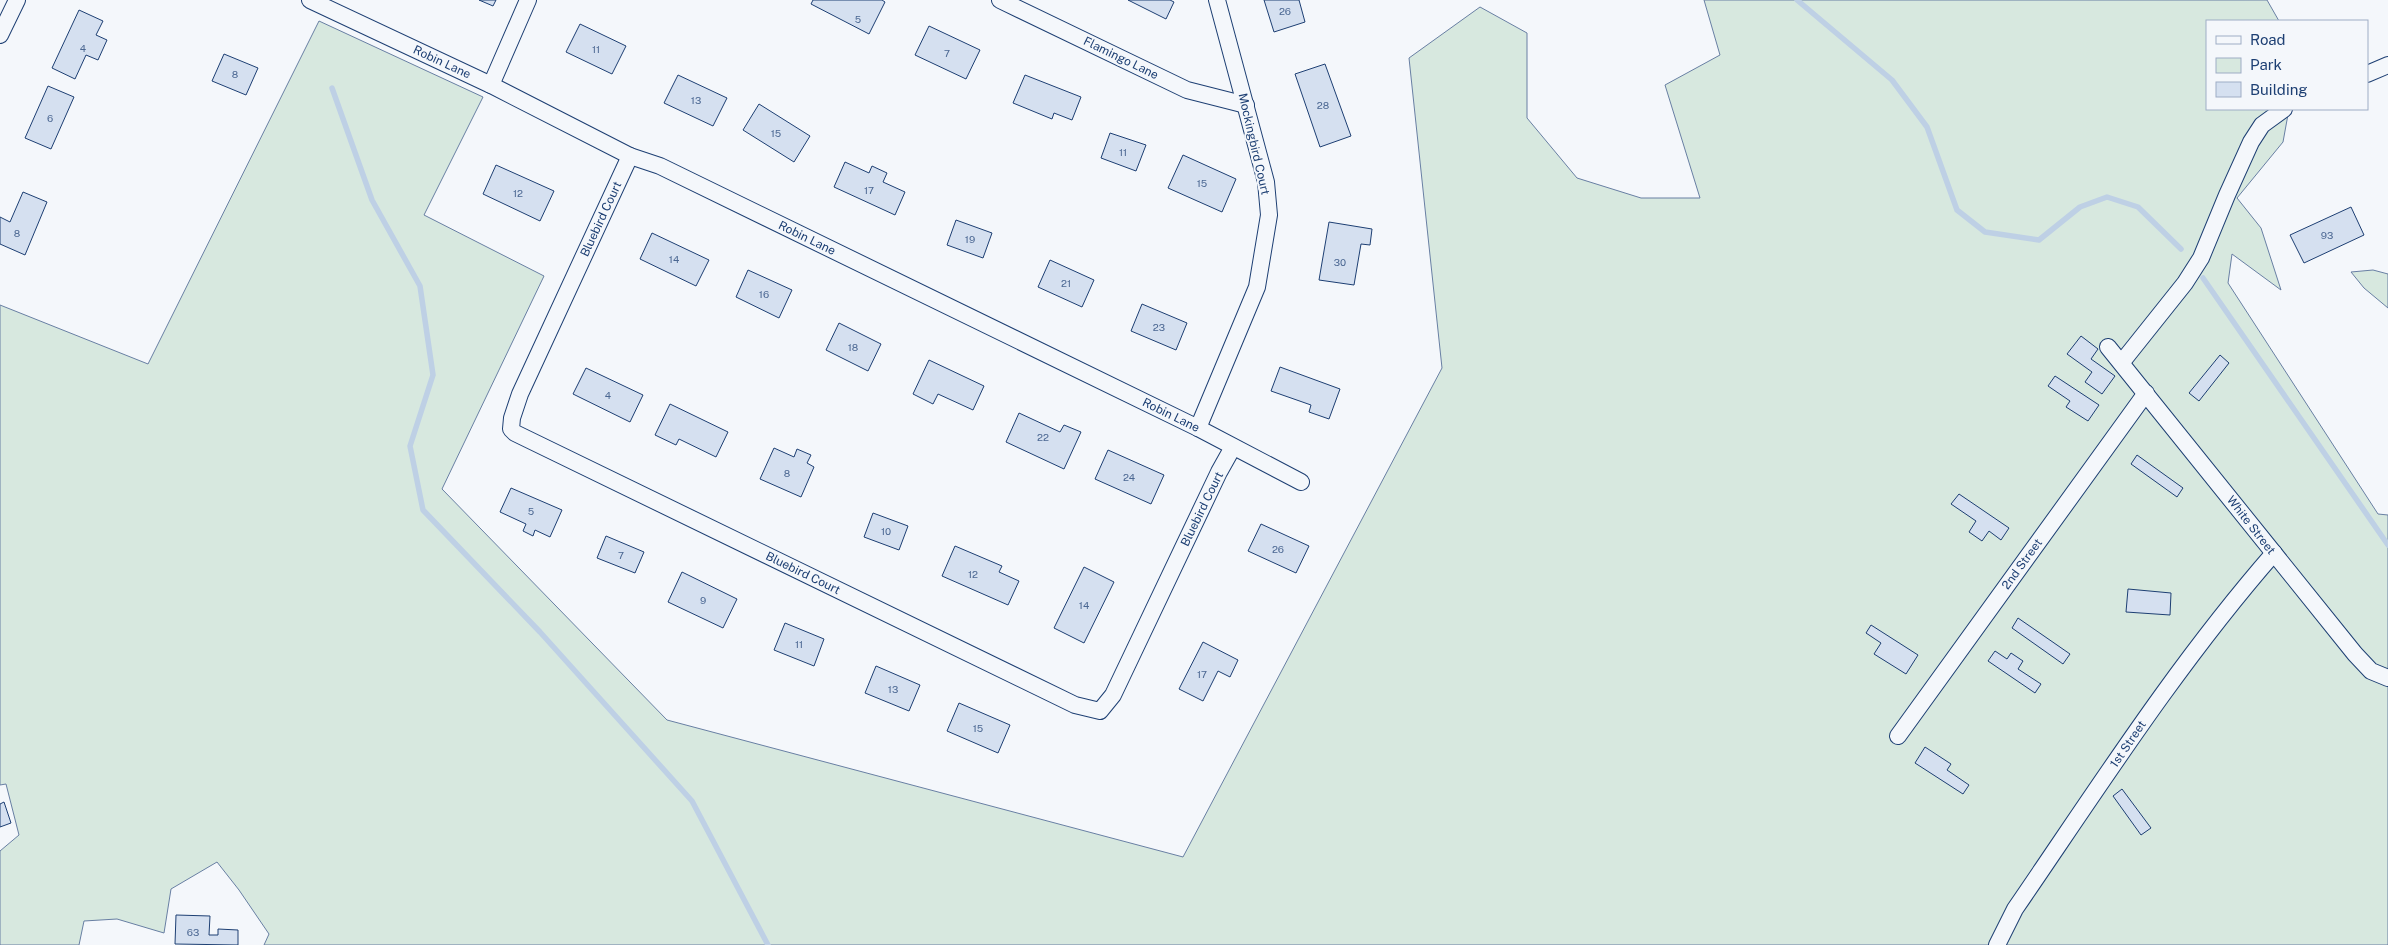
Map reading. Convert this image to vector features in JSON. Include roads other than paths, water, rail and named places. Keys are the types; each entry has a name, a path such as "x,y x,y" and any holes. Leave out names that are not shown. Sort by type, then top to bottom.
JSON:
{"street":[{"path":"0,35 17,0"},
{"name":"Robin Lane","path":"310,0 491,85 630,156 669,171 1198,428 1301,482"},
{"path":"491,85 528,0"},
{"name":"Flamingo Lane","path":"1000,0 1188,90 1246,105"},
{"name":"Mockingbird Court","path":"1198,428 1256,287 1269,216 1266,182 1217,0"},
{"path":"2368,74 2388,66"},
{"path":"2122,362 2190,275 2200,258 2251,142 2262,125 2283,110"},
{"name":"Bluebird Court","path":"630,156 520,394 512,418 511,429 523,437 1075,705 1100,711 1113,695 1232,447"},
{"name":"White Street","path":"2108,347 2122,362 2355,654 2371,671 2388,678"},
{"name":"2nd Street","path":"1898,736 2146,393"},
{"name":"1st Street","path":"1997,945 2015,909 2160,698 2227,606 2274,553"}],"waterway":[{"path":"1797,0 1892,80 1927,127 1957,210 1985,232 2039,240 2080,207 2107,197 2138,207 2181,249"},
{"path":"332,88 372,200 420,286 433,375 410,446 423,510 540,632 692,801 768,945"},
{"path":"2203,278 2388,545"}]}
